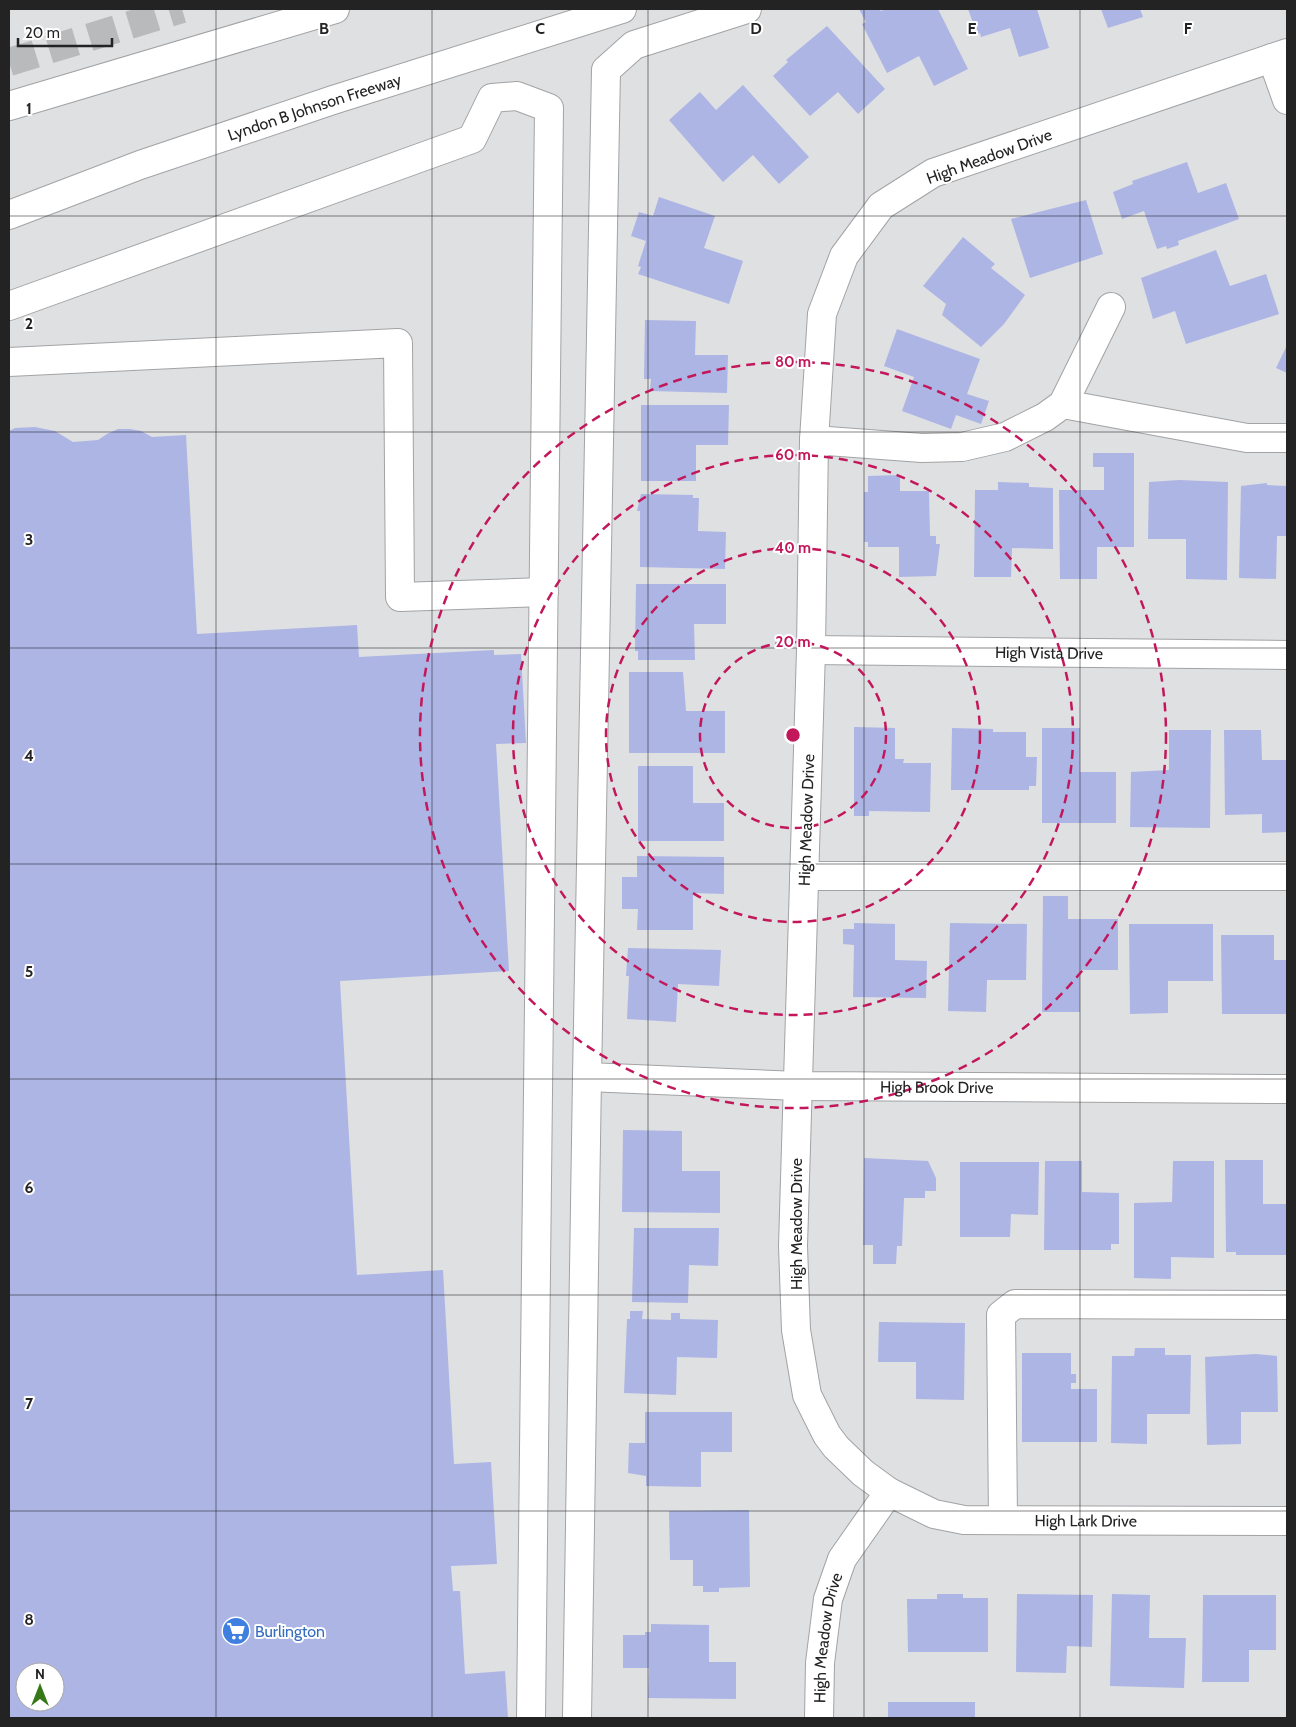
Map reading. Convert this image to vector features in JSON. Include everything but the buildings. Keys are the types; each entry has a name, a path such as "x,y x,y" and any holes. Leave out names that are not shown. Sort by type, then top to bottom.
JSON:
{"main road":[{"path":"9,106 335,9"},
{"name":"Lyndon B Johnson Freeway","path":"9,215 140,165 342,97 622,9"},
{"path":"577,1718 606,70 634,45 747,9"},
{"path":"1280,56 1287,100"},
{"name":"High Meadow Drive","path":"819,1718 820,1662 828,1600 842,1559 889,1492 863,1473 826,1435 807,1395 796,1330 794,1256 811,650 814,440 822,314 844,256 881,206 933,173 1280,56"},
{"path":"9,306 472,139 492,98 517,96 550,108 531,1718"},
{"path":"9,201 140,165"},
{"path":"814,440 922,448 962,448 1005,437 1045,417 1063,404 1111,307"},
{"path":"9,362 398,343 400,597 544,592"},
{"path":"1063,404 1247,438 1287,438"},
{"name":"High Vista Drive","path":"811,650 1287,655"},
{"path":"804,876 1287,876"},
{"name":"High Brook Drive","path":"587,1077 799,1086 1287,1089"},
{"path":"1003,1520 1001,1315 1014,1304 1287,1305"},
{"name":"High Lark Drive","path":"889,1492 934,1514 964,1520 1287,1521"}],"tunnel":[{"path":"9,62 182,9"}],"place":[{"name":"Burlington","path":"236,1631"}]}
